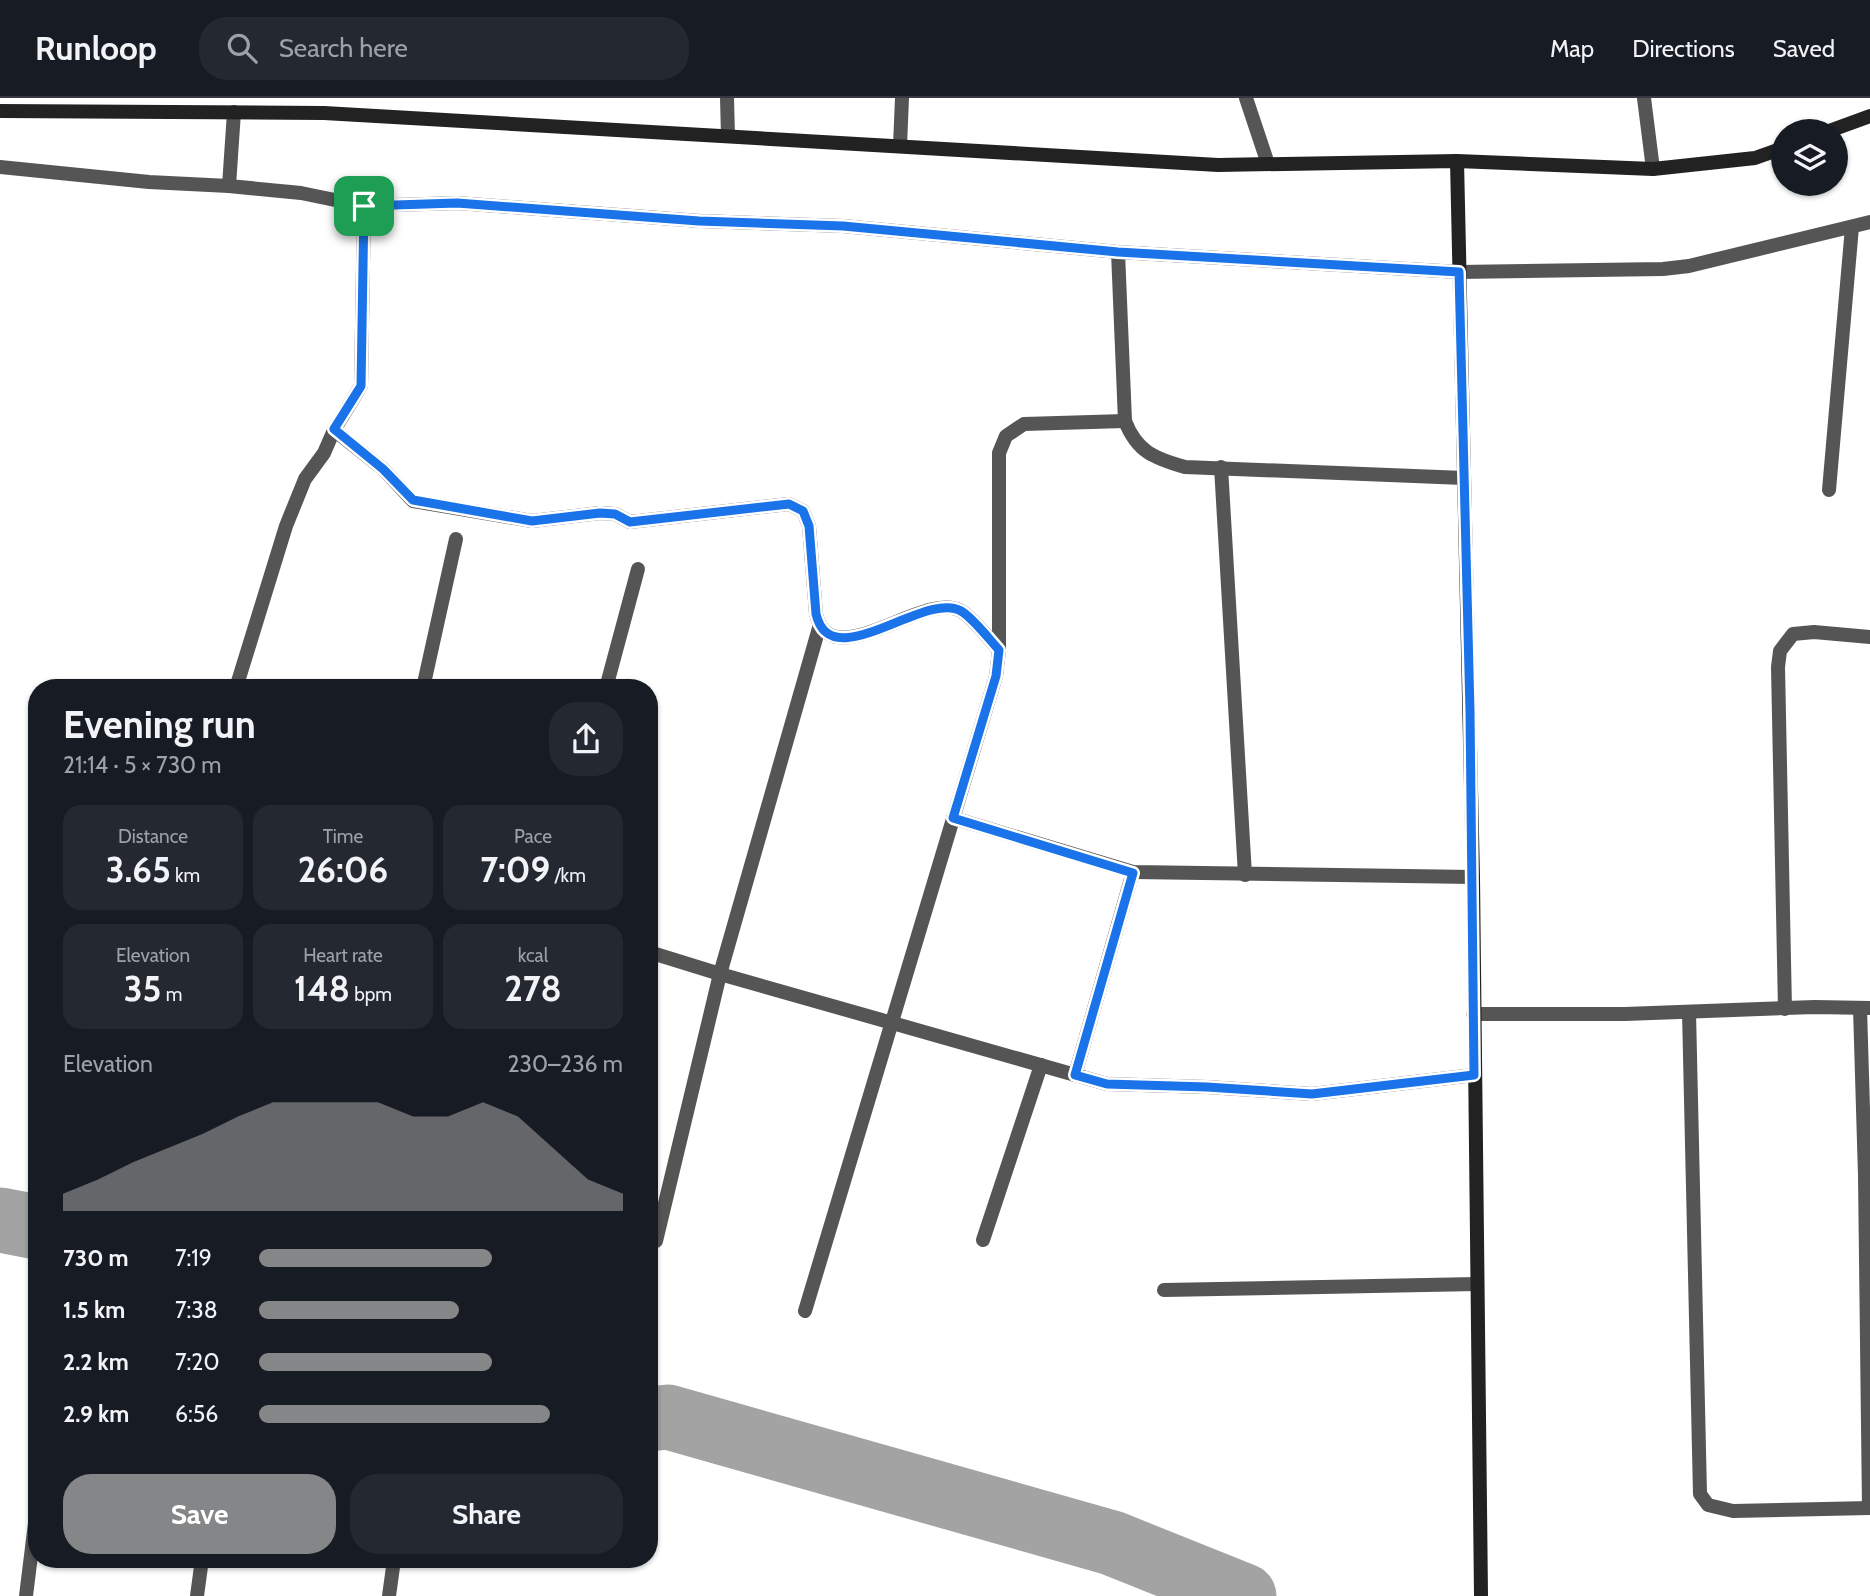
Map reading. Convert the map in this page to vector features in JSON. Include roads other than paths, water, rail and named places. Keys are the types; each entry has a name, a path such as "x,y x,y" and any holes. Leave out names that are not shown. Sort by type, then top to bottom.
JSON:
{"street":[{"path":"727,98 728,136"},
{"path":"900,146 901,98"},
{"path":"1246,98 1268,164"},
{"path":"1644,98 1653,169"},
{"path":"0,111 324,113 1218,165 1457,161 1653,169 1755,158 1771,152"},
{"path":"229,186 234,112"},
{"path":"1848,124 1870,116"},
{"path":"1457,161 1473,877 1482,1596"},
{"path":"0,167 149,182 301,193 364,206 457,203 699,221 843,226 1118,252 1459,272 1663,269 1689,266 1870,222"},
{"path":"239,679 286,526 305,479 324,453 334,429 361,386 364,206"},
{"path":"1829,490 1852,226"},
{"path":"1118,252 1125,421 1132,440 1154,458 1185,467 1464,478"},
{"path":"805,1311 996,676 999,650 999,453 1006,436 1024,424 1125,421"},
{"path":"334,429 383,469 413,500 532,521 600,513 615,514 630,522 789,504 803,511 809,526 819,628 720,974 658,1233"},
{"path":"1221,467 1245,875"},
{"path":"425,679 456,539"},
{"path":"608,679 638,569"},
{"path":"819,628 830,637 851,638 943,607 960,610 999,650"},
{"path":"1784,1009 1778,681 1780,651 1793,634 1814,632 1870,637"},
{"path":"953,818 1133,873 1473,877"},
{"path":"1075,1075 1133,873"},
{"path":"658,954 1107,1084 1312,1094 1474,1075"},
{"path":"1473,1014 1625,1014 1784,1009 1865,1008 1870,1508 1733,1511 1707,1505 1700,1494 1689,1012"},
{"path":"983,1240 1041,1065"},
{"path":"1164,1290 1477,1284"},
{"path":"26,1596 29,1568"},
{"path":"197,1596 201,1568"},
{"path":"389,1596 393,1568"}],"waterway":[{"path":"0,1220 28,1225"},
{"path":"658,1418 668,1417 1112,1543 1244,1596"}]}
